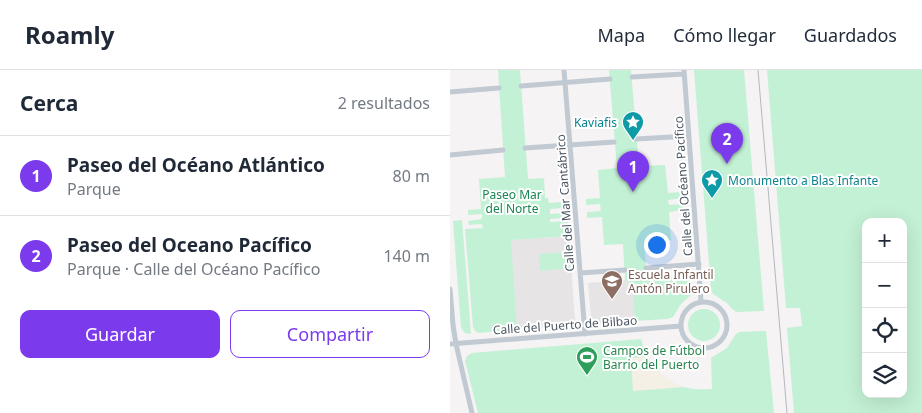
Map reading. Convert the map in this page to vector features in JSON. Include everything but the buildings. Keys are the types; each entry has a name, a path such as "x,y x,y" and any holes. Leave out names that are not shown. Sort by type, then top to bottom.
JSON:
{"street":[{"name":"Calle del Mar Cantábrico","path":"564,70 585,334"},
{"path":"632,77 684,72"},
{"name":"Calle del Océano Pacífico","path":"684,72 701,302"},
{"path":"521,86 610,79"},
{"path":"450,92 499,88"},
{"path":"636,139 689,136"},
{"path":"526,148 614,142"},
{"path":"450,154 504,150"},
{"path":"646,268 698,264"},
{"path":"580,273 625,270"},
{"path":"450,289 453,344 472,413"},
{"path":"701,302 712,302 717,305 724,312 728,322 724,337 720,341 711,347 702,348 693,345 686,339 681,326 686,310 693,304 701,302"},
{"name":"Calle del Puerto de Bilbao","path":"453,344 681,326"}],"shaded area":[{"path":"569,236 575,321 568,326 517,329 510,240"},
{"name":"Escuela Infantil Antón Pirulero","path":"625,280 632,284 635,321 599,324 594,322 591,317 588,283"}],"green space":[{"name":"Paseo Mar del Norte","path":"498,70 520,70 528,179 544,178 545,198 548,198 549,203 563,202 564,208 550,209 550,214 564,213 564,218 550,219 550,222 568,221 569,236 511,240 517,329 479,333 473,327 465,229 483,228 482,224 469,225 468,221 482,219 482,214 468,215 468,210 481,209 479,179 505,177"},
{"path":"609,70 631,70 639,166 665,165 668,193 681,192 682,198 668,200 669,205 683,204 683,210 669,212 671,240 644,242 647,278 691,275 692,294 681,304 673,317 667,319 635,321 632,284 625,280 623,244 604,245 602,217 587,218 587,212 601,211 600,204 586,205 586,199 600,198 598,170 617,168"},
{"path":"694,70 744,70 764,311 736,312 727,303 713,294 711,289"},
{"path":"767,70 922,70 922,413 794,413 787,328 802,326 800,308 786,308"},
{"path":"462,220 471,334 465,333 461,328 453,221"},
{"path":"569,252 570,268 540,271 539,254"},
{"path":"704,309 710,310 715,314 719,319 719,331 715,336 710,340 704,341 698,340 693,336 689,331 688,325 689,319 693,314 698,310"},
{"path":"766,331 774,413 478,413 465,361 467,356 472,353 641,339 652,363 671,382 691,389 712,389 711,358 727,348 739,332"}],"sand":[{"path":"647,357 663,375 684,387 633,391 631,358"}],"railway":[{"path":"758,70 787,413"}],"place":[{"name":"Kaviafis","path":"633,141"},
{"name":"Paseo del Oceano Pacífico","path":"727,164"},
{"name":"Paseo del Océano Atlántico","path":"633,192"},
{"name":"Monumento a Blas Infante","path":"712,199"},
{"name":"Escuela Infantil Antón Pirulero","path":"612,300"},
{"name":"Campos de Fútbol Barrio del Puerto","path":"587,376"}]}
